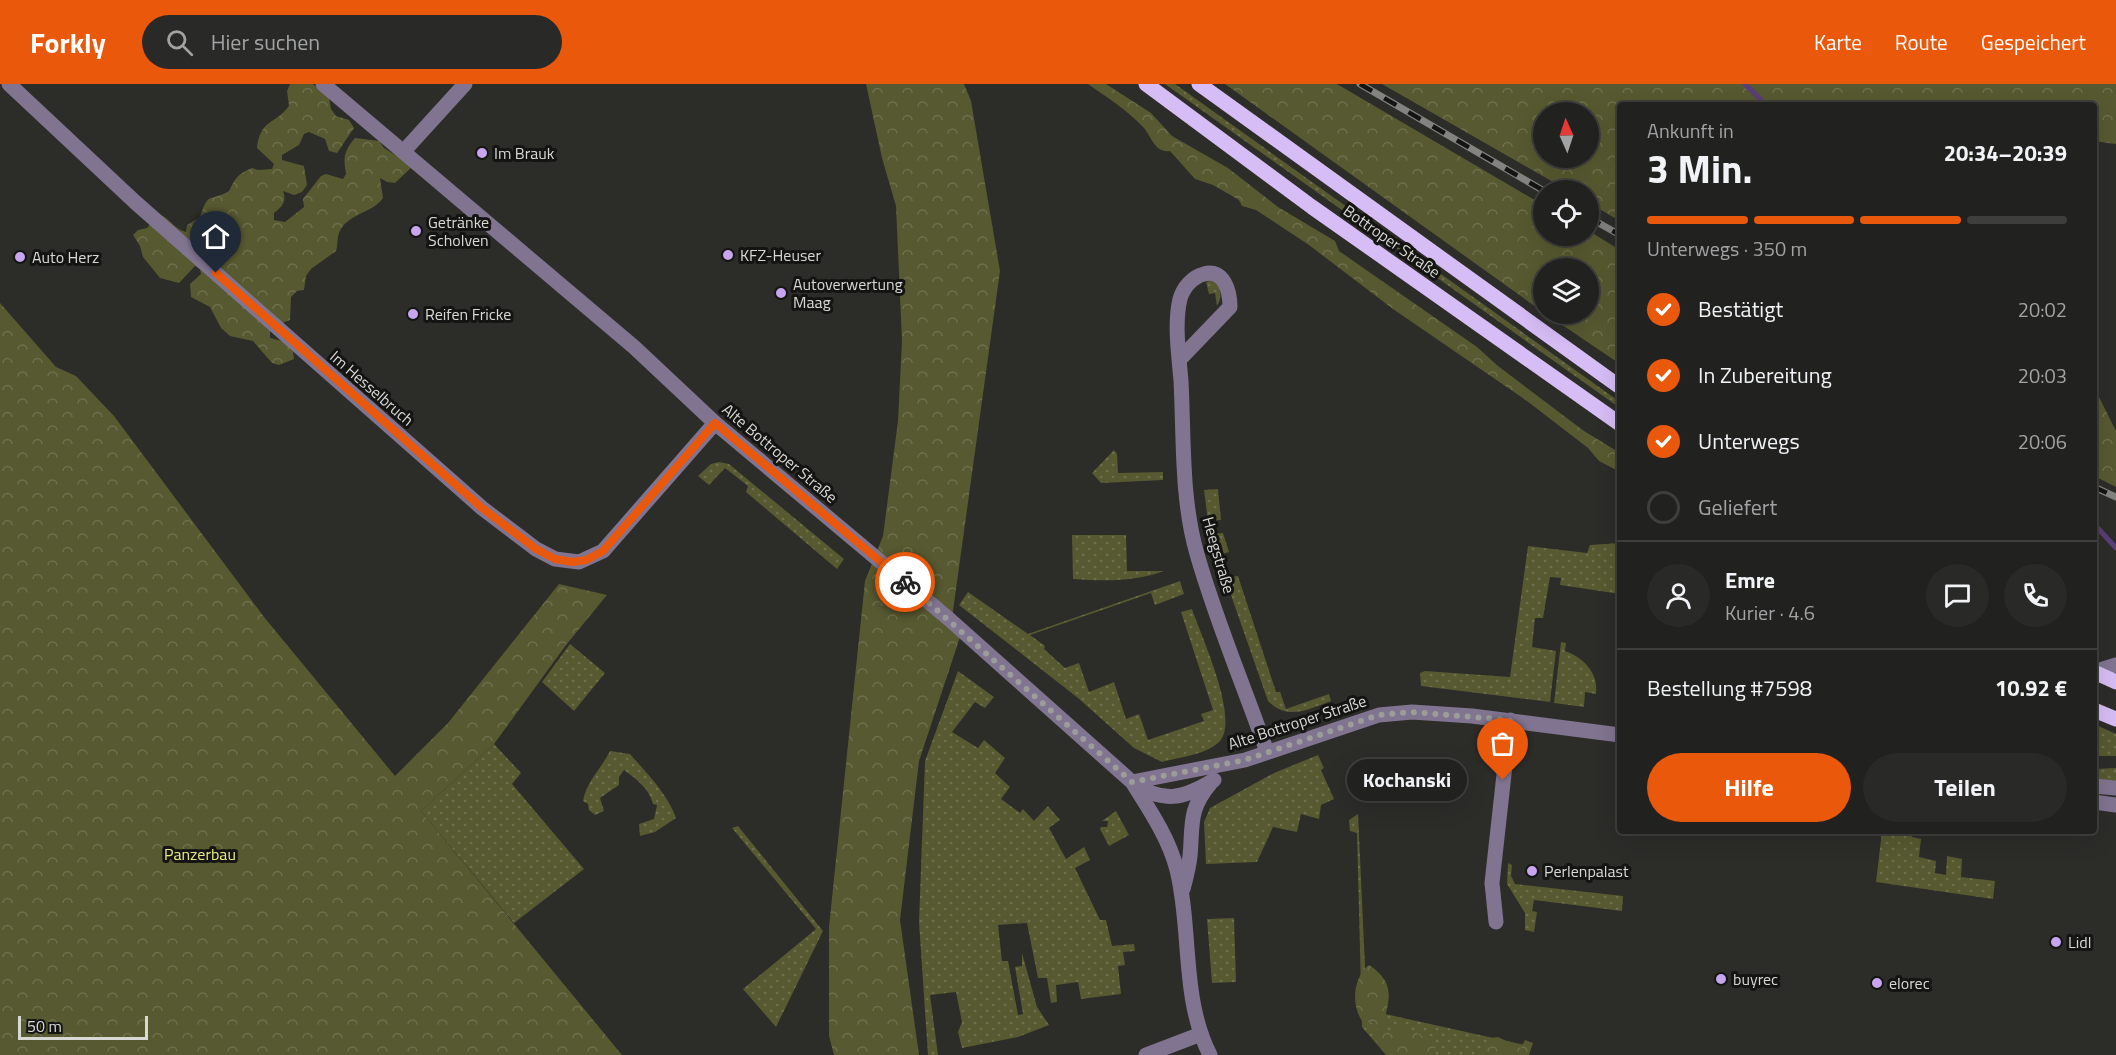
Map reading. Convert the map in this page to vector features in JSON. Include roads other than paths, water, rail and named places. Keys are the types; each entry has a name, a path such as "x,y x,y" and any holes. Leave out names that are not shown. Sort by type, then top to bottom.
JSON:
{"main road":[{"name":"Bottroper Straße","path":"1146,84 1312,207 1617,422"},
{"name":"Bottroper Straße","path":"1199,84 1617,385"},
{"path":"2097,673 2116,682"},
{"path":"2097,711 2116,719"}],"street":[{"name":"Im Hesselbruch","path":"9,84 135,202 349,392 482,508 546,556 579,562 603,551 715,423"},
{"name":"Alte Bottroper Straße","path":"324,84 634,347 715,423 949,619 1132,782 1155,794 1175,797 1189,794 1214,780"},
{"path":"404,151 465,84"},
{"name":"Heegstraße","path":"1180,359 1230,307 1227,285 1222,277 1206,273 1196,277 1185,287 1178,309 1180,359 1186,493 1196,552 1267,752"},
{"path":"2097,671 2116,665"},
{"name":"Alte Bottroper Straße","path":"1132,782 1245,760 1379,715 1431,713 1510,720 1617,735"},
{"path":"1496,922 1491,884 1510,720"},
{"path":"1182,895 1190,857 1192,817 1201,797 1214,780 1245,760"},
{"path":"1132,782 1169,847 1182,895 1192,999 1201,1034 1210,1055"},
{"path":"2097,786 2116,788"},
{"path":"2097,803 2116,806"},
{"path":"1146,1055 1201,1034"}],"waterway":[{"path":"1745,84 1763,102"},
{"path":"2097,527 2116,548"}],"railway":[{"path":"1360,84 1533,185"},
{"path":"1599,223 1617,233"},
{"path":"2097,488 2116,497"}],"place":[{"name":"Im Brauk","path":"482,153"},
{"name":"Getränke Scholven","path":"416,231"},
{"name":"KFZ-Heuser","path":"728,255"},
{"name":"Auto Herz","path":"20,257"},
{"name":"Autoverwertung Maag","path":"781,293"},
{"name":"Reifen Fricke","path":"413,314"},
{"name":"Kochanski","path":"1503,780"},
{"name":"Perlenpalast","path":"1532,871"},
{"name":"Lidl","path":"2056,942"},
{"name":"buyrec","path":"1721,979"},
{"name":"elorec","path":"1877,983"}],"park label":[{"name":"Panzerbau","path":"200,854"}]}
